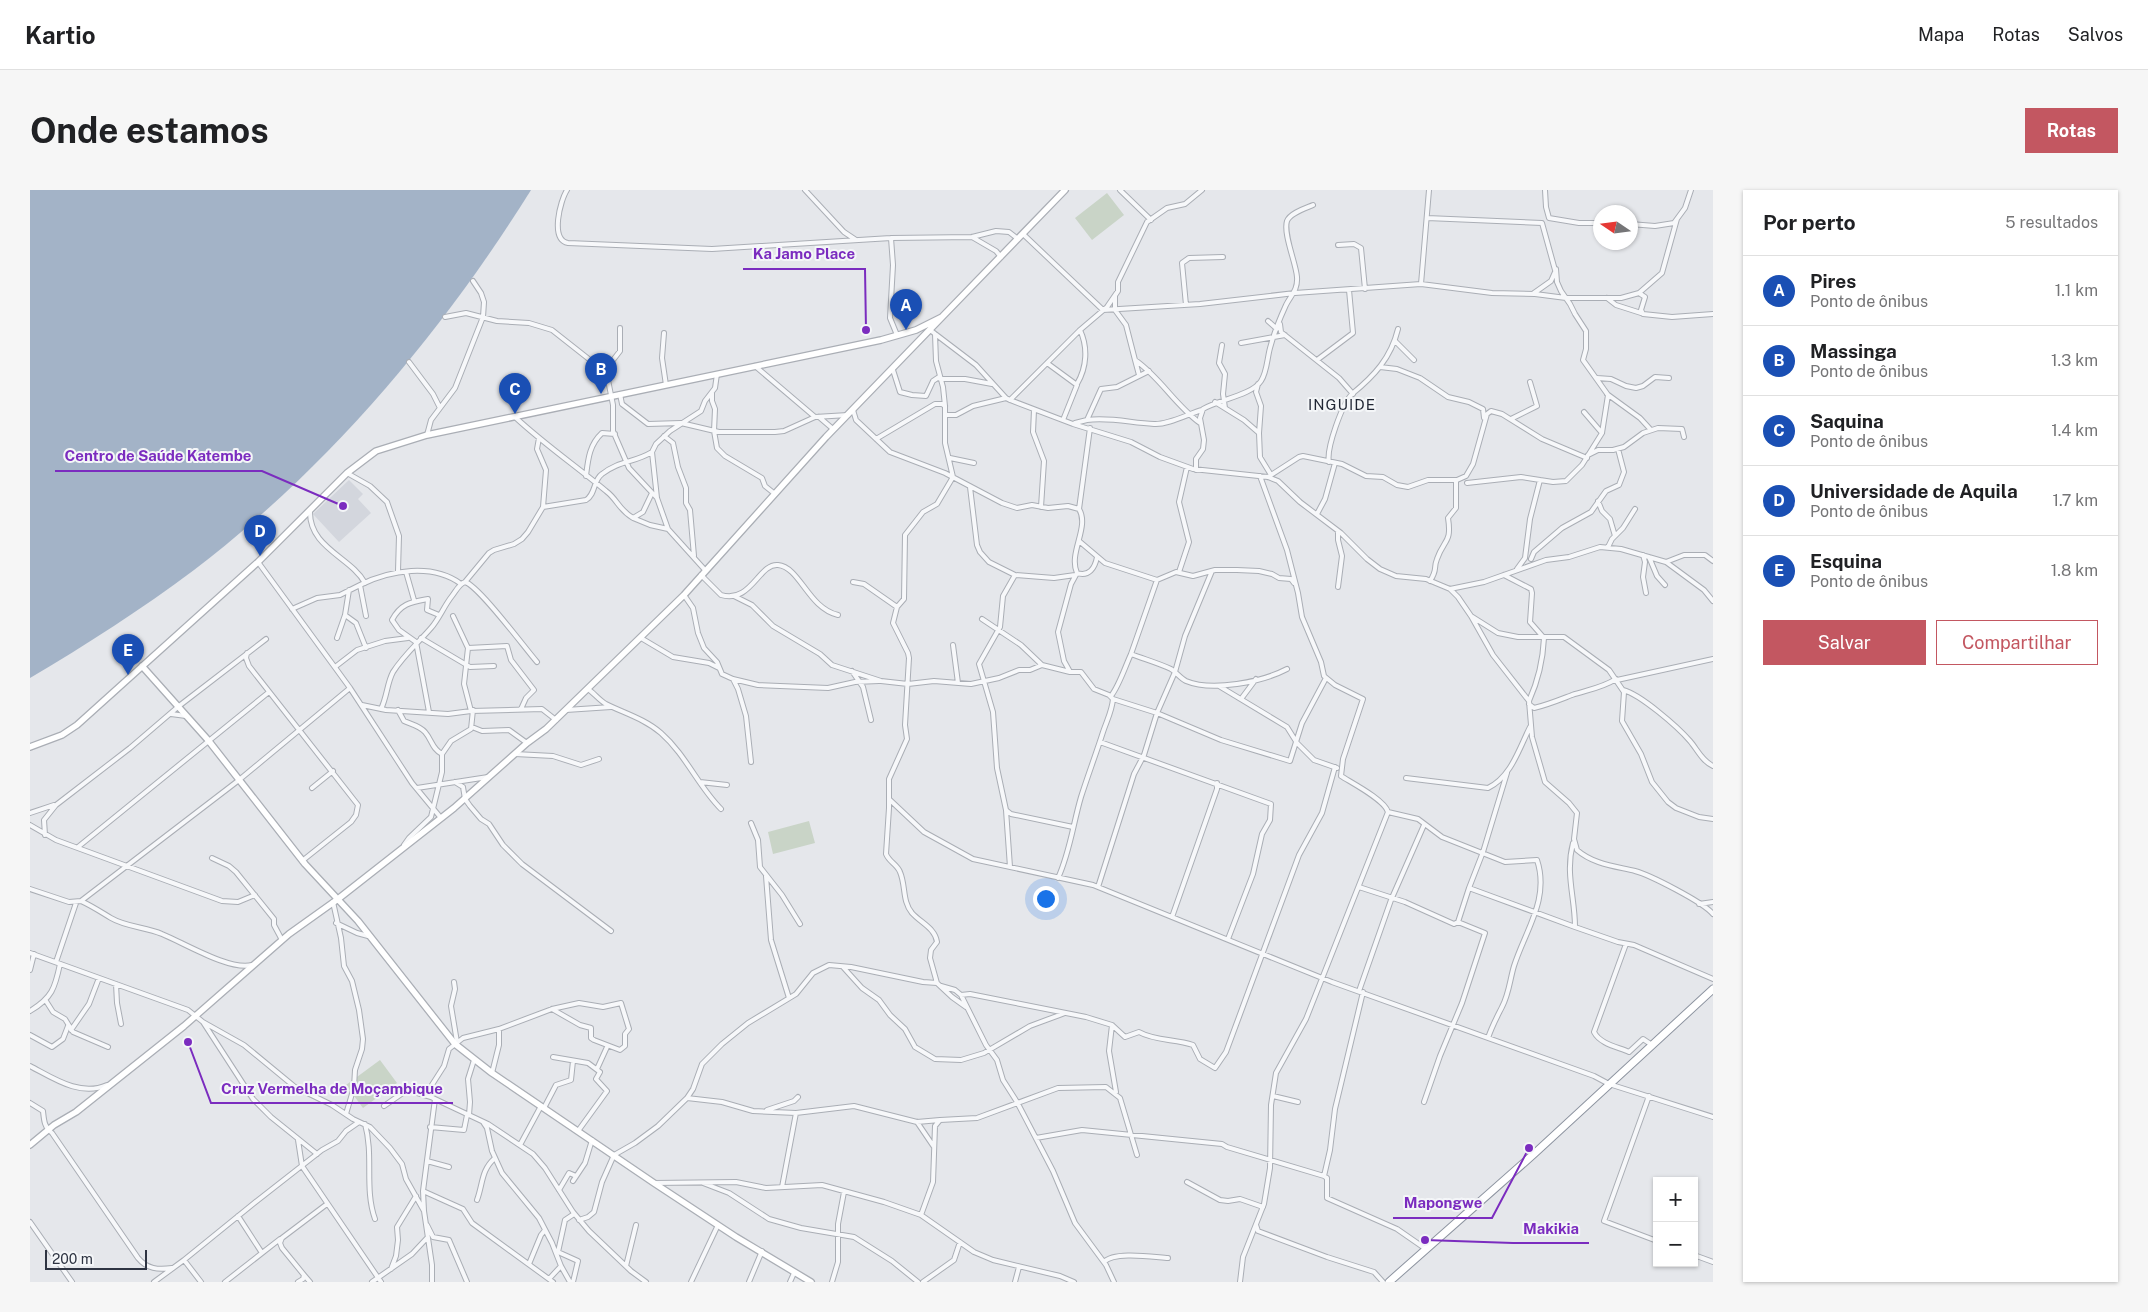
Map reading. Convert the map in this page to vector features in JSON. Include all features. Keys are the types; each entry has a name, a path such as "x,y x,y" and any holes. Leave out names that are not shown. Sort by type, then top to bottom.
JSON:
{"highway":[{"path":"1389,1282 1535,1152 1713,989"}],"street":[{"path":"567,190 562,199 558,237 568,243 712,249 891,238 972,237 996,231 1008,232 1018,239"},
{"path":"805,190 844,232 856,240"},
{"path":"30,1145 48,1130 76,1112 196,1016 282,940 465,799 514,754 556,720 684,595 826,437 831,428 851,413 932,332 942,317 1065,190"},
{"path":"1120,190 1150,220"},
{"path":"945,415 956,415 973,406 1008,399 1103,310 1115,295 1118,290 1118,282 1146,224 1168,208 1185,204 1202,190"},
{"path":"1421,284 1429,190"},
{"path":"1545,190 1549,218 1579,223 1593,223"},
{"path":"1023,234 1103,310 1421,284 1492,293 1532,294 1566,298 1621,298 1639,293 1662,273 1678,220 1691,190"},
{"path":"1313,205 1289,217 1286,222 1297,277 1295,293 1286,304 1256,392 1261,406 1260,457 1270,476 1354,544 1367,559 1385,572 1396,576 1430,581 1450,589 1471,616 1493,655 1534,708 1600,688 1616,679 1713,659"},
{"path":"1427,218 1542,223 1555,272 1551,281 1532,294"},
{"path":"1638,225 1655,226 1672,224 1678,220"},
{"path":"972,237 996,251 1001,257"},
{"path":"891,238 893,265 890,318 898,335"},
{"path":"1338,245 1354,244 1361,248 1365,289"},
{"path":"1186,304 1182,262 1189,258 1223,257"},
{"path":"1555,272 1556,269 1557,282 1585,329 1586,349 1583,359 1607,394 1640,418 1651,430"},
{"path":"427,435 431,420 455,388 483,317 484,302 482,293 473,281"},
{"path":"1641,313 1647,288"},
{"path":"1317,360 1353,333 1349,290"},
{"path":"1639,293 1645,297"},
{"path":"1115,295 1115,310 1126,325 1139,375"},
{"path":"1606,297 1616,304 1641,313 1672,317 1713,314"},
{"path":"445,317 466,313 497,321 529,323 552,330 607,375"},
{"path":"30,747 71,730 258,562 347,473 376,452 427,435 898,335 916,330 942,317"},
{"path":"1280,320 1280,329 1285,335 1339,378 1353,394"},
{"path":"1268,321 1277,330"},
{"path":"620,328 620,350 610,364 607,375 612,396 612,425 631,472 657,498"},
{"path":"1329,462 1329,445 1341,414 1353,394 1360,390 1380,367 1395,341 1398,329"},
{"path":"1063,420 1083,373 1085,361 1084,338 1080,330"},
{"path":"932,332 945,406 945,443 953,477 937,504 923,512 904,536 906,575 904,599 897,607 893,623 908,653 907,740 889,779 890,800 886,854 889,861 900,872 908,906 913,914 936,936 937,942 931,950 930,958 939,985 952,998 966,1007"},
{"path":"932,332 966,357 1008,399 1073,424 1131,442 1160,457 1196,470 1270,476 1301,456 1348,466 1366,476 1383,477 1397,485 1410,488 1428,480 1456,480 1466,476 1473,464 1488,412 1490,411 1511,419 1542,439 1587,456 1599,450 1618,449 1629,444 1643,432 1660,427 1681,428 1684,438"},
{"path":"664,333 662,358 666,385"},
{"path":"1241,343 1285,335"},
{"path":"1395,341 1414,360"},
{"path":"1222,345 1219,363 1225,374 1223,394 1225,408"},
{"path":"1135,360 1149,370 1188,414 1200,423"},
{"path":"410,362 433,394 440,408"},
{"path":"1047,363 1077,384"},
{"path":"755,366 831,428"},
{"path":"1380,367 1397,369 1420,378 1448,397 1469,402 1483,409 1485,422"},
{"path":"893,370 900,392 912,396 926,396 933,381 940,378 965,379 994,385"},
{"path":"1087,420 1101,389 1117,387 1149,370"},
{"path":"543,507 586,500 591,496 599,476 617,463 638,459 652,452 664,436 701,411 716,384 717,374"},
{"path":"1597,378 1611,378 1626,386 1636,388 1643,386 1655,377 1669,378"},
{"path":"1511,419 1537,406 1530,382"},
{"path":"1073,424 1087,420 1113,418 1154,424 1167,422 1203,409 1224,398 1247,392 1258,384"},
{"path":"712,393 716,414 714,431 717,448 762,478 765,486 775,494"},
{"path":"620,394 622,404 648,424 682,423 714,431 734,433 784,431 817,417 851,413"},
{"path":"1466,483 1521,477 1553,482 1566,481 1602,434 1607,394"},
{"path":"1215,402 1244,420 1259,433"},
{"path":"876,439 935,404 939,403 945,406"},
{"path":"1196,470 1196,459 1203,449 1204,440 1200,413 1203,409"},
{"path":"1034,410 1033,432 1044,461 1041,507"},
{"path":"1584,412 1602,434"},
{"path":"851,413 856,420 894,454 953,477 1013,507 1028,504 1041,507 1068,506 1079,509"},
{"path":"515,417 611,496 622,511 650,525 668,529"},
{"path":"1070,672 1065,665 1058,632 1071,584 1076,574 1073,560 1079,541 1082,513 1079,509 1090,428"},
{"path":"586,476 587,459 594,441 604,432 615,434"},
{"path":"664,436 673,443 678,467 686,488 686,502 690,510 694,556"},
{"path":"381,708 387,696 391,676 416,642 434,625 439,615 463,583 489,553 522,539 543,507 546,470 537,449 539,438"},
{"path":"1531,559 1534,552 1564,526 1591,512 1608,490 1618,486 1624,475 1623,462 1618,449"},
{"path":"652,452 657,498 668,529 694,556 703,573 721,596 741,595 770,567 776,564 796,576 808,594 823,610 838,616"},
{"path":"950,458 974,462"},
{"path":"1317,514 1325,499 1335,463"},
{"path":"1179,572 1189,542 1179,502 1187,467"},
{"path":"944,473 951,468"},
{"path":"347,473 370,486 387,502 399,536 398,572"},
{"path":"1240,1282 1243,1257 1263,1206 1271,1161 1273,1096 1276,1072 1306,1019 1388,812 1387,807 1341,776 1340,768 1362,699 1326,678 1302,617 1287,550 1260,476"},
{"path":"1430,581 1436,571 1437,558 1450,534 1448,518 1456,508 1456,480"},
{"path":"1517,569 1526,553 1530,519 1540,480"},
{"path":"970,486 976,539 980,552 991,563 1015,575 1054,578 1076,574 1081,575 1091,571 1095,568 1097,557"},
{"path":"972,496 977,490"},
{"path":"633,518 643,512 652,494"},
{"path":"1598,501 1602,511 1610,518 1615,536"},
{"path":"1608,547 1635,509"},
{"path":"310,511 313,529 333,553 360,574 365,583"},
{"path":"1338,531 1342,556 1338,587"},
{"path":"1079,541 1105,563 1157,580"},
{"path":"1450,589 1484,582 1542,561 1569,557 1596,548 1608,547 1666,562 1704,590 1713,601"},
{"path":"1526,553 1531,559 1542,561"},
{"path":"1666,562 1684,555 1713,553"},
{"path":"1705,554 1713,561"},
{"path":"1643,556 1645,562 1643,577 1646,593"},
{"path":"1649,557 1658,576 1665,585"},
{"path":"258,562 362,705 412,783 441,818"},
{"path":"1098,887 1134,774 1143,757 1157,713 1176,672 1185,636 1212,571"},
{"path":"1058,878 1070,844 1083,791 1107,718 1111,712 1112,698 1120,675 1131,654 1157,580 1168,574 1179,572 1193,576 1212,571 1259,571 1279,578 1291,579 1296,586"},
{"path":"292,609 313,599 334,597 365,583 398,572 442,572 463,583 472,585 537,662"},
{"path":"406,572 414,600"},
{"path":"1504,574 1530,589 1532,594 1530,622 1544,638 1543,654 1540,660 1537,681 1529,703 1532,737 1545,782 1569,803 1577,813 1569,864 1575,908 1575,927"},
{"path":"1010,867 1006,810 997,763 993,712 979,664 1001,623 1003,596 1015,575"},
{"path":"853,582 864,584 897,607"},
{"path":"360,585 366,616"},
{"path":"1458,597 1463,587"},
{"path":"338,638 345,615 349,590"},
{"path":"684,595 693,608 701,642 722,674 733,679 758,685 828,688 860,682 882,681 908,684 934,681 958,684 985,681 1042,665"},
{"path":"734,596 752,605 774,626 820,654 832,665 882,681"},
{"path":"416,642 408,638 392,620 399,611 414,600 428,599 427,610 439,615"},
{"path":"345,615 356,623 366,648"},
{"path":"453,616 468,648 465,688 472,710 472,727"},
{"path":"1471,616 1502,635 1518,638 1558,636 1568,639 1605,667 1623,690 1621,719 1642,754 1652,782 1668,802 1676,808 1699,817 1713,819"},
{"path":"982,618 1021,645 1042,665 1070,672 1081,672 1094,689 1112,698 1157,713 1221,740 1290,761 1302,723 1326,678"},
{"path":"335,667 358,650 385,641 408,638"},
{"path":"421,638 468,666 474,668 494,666"},
{"path":"642,638 673,657 709,663 719,668"},
{"path":"45,835 44,820 56,804 130,748 168,714 266,639"},
{"path":"416,642 429,712"},
{"path":"953,645 958,684"},
{"path":"468,648 507,646 511,660 534,690 526,698 521,709"},
{"path":"247,653 246,658 250,666 358,804 356,815 341,830 302,861"},
{"path":"1131,654 1176,672 1185,680 1219,686 1287,727 1297,742 1314,760 1340,768"},
{"path":"237,661 250,666"},
{"path":"142,666 208,740 302,861 368,936 456,1043 474,1060 654,1183 811,1282"},
{"path":"1219,686 1256,679 1287,668"},
{"path":"852,671 866,695 871,720"},
{"path":"733,679 746,716 751,762"},
{"path":"1241,699 1256,679"},
{"path":"30,889 76,903 81,901 239,780 350,688"},
{"path":"588,689 604,703 628,713 659,731 678,750 700,782 702,788 721,809"},
{"path":"1623,690 1649,704 1658,713 1672,722 1690,741 1697,752 1713,766"},
{"path":"78,847 208,740 270,692"},
{"path":"362,705 448,714 472,710 542,709 556,720"},
{"path":"566,710 589,707 613,707"},
{"path":"398,710 404,721 419,727 425,732 435,751 442,754"},
{"path":"168,714 176,713 188,717"},
{"path":"1458,922 1483,852 1507,773 1531,725"},
{"path":"404,846 412,834 428,822 442,772 442,754 451,741 472,727"},
{"path":"472,727 482,731 509,730 527,743"},
{"path":"1100,742 1271,804 1270,820 1262,834 1253,874 1228,939"},
{"path":"514,754 553,756 581,765 599,759"},
{"path":"961,995 970,994 1008,1003 1066,1012 1112,1025 1125,1037 1139,1032 1156,1039 1182,1041 1193,1045 1200,1059 1215,1068 1226,1052 1299,855 1322,813 1335,767"},
{"path":"312,788 334,771"},
{"path":"1406,778 1488,788 1495,785 1507,773"},
{"path":"417,788 488,777"},
{"path":"456,782 463,787 465,799 477,815 489,824 503,845 522,864 611,931"},
{"path":"700,782 726,785"},
{"path":"1172,917 1206,824 1217,783"},
{"path":"890,800 924,832 973,859 1098,887 1323,978 1594,1076 1609,1084 1713,1117"},
{"path":"30,813 56,804"},
{"path":"1006,810 1011,814 1073,827"},
{"path":"1388,812 1418,819 1442,837 1505,862 1537,860 1541,874 1541,886 1535,913 1514,967 1503,1006 1496,1016 1488,1038"},
{"path":"751,823 758,840 758,861 766,876 782,895 800,924"},
{"path":"30,825 45,835 222,901 238,902 255,895"},
{"path":"1324,1176 1330,1150 1335,1109 1361,991 1392,898 1424,825"},
{"path":"88,839 88,846 92,852"},
{"path":"1574,839 1577,850 1599,862 1643,874 1675,889 1713,914"},
{"path":"212,858 233,868 274,919 274,925 282,940"},
{"path":"766,876 771,940 789,998"},
{"path":"1359,887 1442,918 1448,923 1454,924 1458,922 1486,933 1454,1026 1440,1056 1424,1102"},
{"path":"1469,888 1575,927 1634,945 1713,979"},
{"path":"336,900 336,923 341,938 344,966 352,981 363,1039 362,1049 355,1070 354,1087 346,1114"},
{"path":"81,901 101,910 113,919 163,934 178,943 219,959 241,966 254,964"},
{"path":"1700,904 1713,902"},
{"path":"30,1010 46,1001 57,980 58,963 76,903"},
{"path":"336,923 368,936"},
{"path":"1626,944 1594,1032 1597,1038 1629,1052 1643,1039 1652,1045"},
{"path":"30,970 32,954 188,1010 203,1022 236,1039 295,1087 332,1105 376,1132 400,1160 404,1176 424,1211"},
{"path":"579,1220 585,1219 594,1212 602,1182 614,1155 658,1126 687,1098 693,1089 699,1069 709,1056 748,1024 796,994 812,973 820,968 829,966 843,967 939,985 955,990 961,995 1000,1065 1006,1086 1017,1102 1053,1171 1075,1223 1104,1262 1114,1282"},
{"path":"843,967 862,988 879,1000 890,1015 905,1029 915,1047 935,1060 956,1061 991,1051 1030,1026 1066,1012"},
{"path":"30,1035 52,1047 63,1039 69,1028 89,1004 99,978"},
{"path":"454,982 455,989 450,1006 456,1043"},
{"path":"116,984 121,1024"},
{"path":"46,1001 53,1012 65,1020 69,1028 108,1046"},
{"path":"432,1282 432,1265 427,1238 423,1191 433,1098 428,1091 444,1066 449,1049 471,1035 499,1029 552,1009 582,1002 603,1007 623,1004 629,1030 625,1034 625,1046 622,1051 592,1040 591,1028 580,1025 552,1009"},
{"path":"203,1022 253,1099 265,1112 317,1154"},
{"path":"1112,1025 1109,1051 1111,1068 1117,1094 1120,1098 1137,1156"},
{"path":"492,1073 499,1045 499,1029"},
{"path":"597,1069 607,1046"},
{"path":"553,1057 588,1063 600,1072 596,1079 607,1092 578,1131"},
{"path":"30,1060 31,1066 68,1085 91,1089 110,1084"},
{"path":"430,1127 464,1130 470,1102 468,1079 474,1060"},
{"path":"520,1145 556,1085 570,1080 573,1061"},
{"path":"687,1098 722,1102 753,1111 796,1113 854,1106 917,1122 977,1118 1058,1088 1104,1086 1117,1094"},
{"path":"384,1106 407,1090 433,1098 483,1122 520,1145 533,1154 579,1220 626,1266 646,1282"},
{"path":"1273,1096 1298,1102"},
{"path":"1649,1096 1604,1221 1653,1239"},
{"path":"765,1111 788,1103 798,1097"},
{"path":"30,1103 43,1111 44,1123 48,1130 73,1161 82,1178 142,1264 158,1270 172,1268"},
{"path":"782,1187 796,1113"},
{"path":"921,1215 933,1182 936,1124 940,1120"},
{"path":"154,1282 317,1154 338,1141 346,1131 359,1122"},
{"path":"483,1122 502,1173 531,1207 557,1253 560,1266 572,1282"},
{"path":"917,1122 934,1148"},
{"path":"365,1124 369,1144 369,1200 375,1220"},
{"path":"1036,1138 1082,1130 1222,1144 1271,1161 1324,1176 1327,1178 1328,1184 1326,1198 1397,1229 1423,1247"},
{"path":"298,1138 302,1166 380,1280"},
{"path":"573,1181 585,1163 592,1140"},
{"path":"477,1200 483,1184 482,1176 495,1158"},
{"path":"427,1161 448,1167"},
{"path":"559,1190 569,1172 576,1176"},
{"path":"701,1182 729,1193 769,1219 858,1240 892,1261 918,1282"},
{"path":"654,1183 736,1182 760,1188 816,1185 884,1202 921,1215 984,1257 1019,1268 1060,1276 1074,1282"},
{"path":"1187,1182 1220,1200 1228,1201 1240,1198 1263,1206"},
{"path":"423,1191 462,1209 472,1223 551,1281 560,1266"},
{"path":"832,1282 838,1262 838,1220 844,1192"},
{"path":"391,1269 396,1256 398,1225 416,1196"},
{"path":"225,1282 327,1204"},
{"path":"557,1253 565,1220 574,1214"},
{"path":"238,1216 262,1253"},
{"path":"30,1222 72,1282"},
{"path":"426,1223 433,1237 449,1240 467,1282"},
{"path":"692,1282 718,1224"},
{"path":"1256,1224 1258,1230 1275,1237 1374,1272 1383,1282"},
{"path":"626,1266 636,1225"},
{"path":"529,1264 545,1230"},
{"path":"282,1238 282,1248 310,1282"},
{"path":"372,1282 380,1280 391,1269 412,1254 427,1238"},
{"path":"923,1282 954,1260 960,1242"},
{"path":"750,1282 762,1251"},
{"path":"557,1253 578,1261 572,1282"},
{"path":"1104,1262 1117,1256 1168,1258"},
{"path":"1698,1256 1713,1262"},
{"path":"184,1260 201,1282"},
{"path":"1015,1282 1019,1268"},
{"path":"790,1282 794,1273"},
{"path":"298,1282 303,1279 304,1275"}],"shaded area":[{"path":"1107,193 1124,215 1092,240 1075,218"},
{"path":"349,480 363,494 358,499 371,513 339,542 313,514"},
{"path":"809,821 815,843 773,854 768,832"},
{"path":"380,1060 397,1083 363,1108 346,1085"}],"water":[{"path":"30,190 531,190 459,296 420,346 336,442 291,487 244,530 194,570 72,653 30,678"}],"place":[{"name":"Ka Jamo Place","path":"866,330"},
{"name":"Pires","path":"906,330"},
{"name":"Massinga","path":"601,394"},
{"name":"Saquina","path":"515,414"},
{"name":"Centro de Saúde Katembe","path":"343,506"},
{"name":"Universidade de Aquila","path":"260,556"},
{"name":"Esquina","path":"128,675"},
{"name":"Cruz Vermelha de Moçambique","path":"188,1042"},
{"name":"Mapongwe","path":"1529,1148"},
{"name":"Makikia","path":"1425,1240"}],"district":[{"name":"INGUIDE","path":"1342,405"}]}
